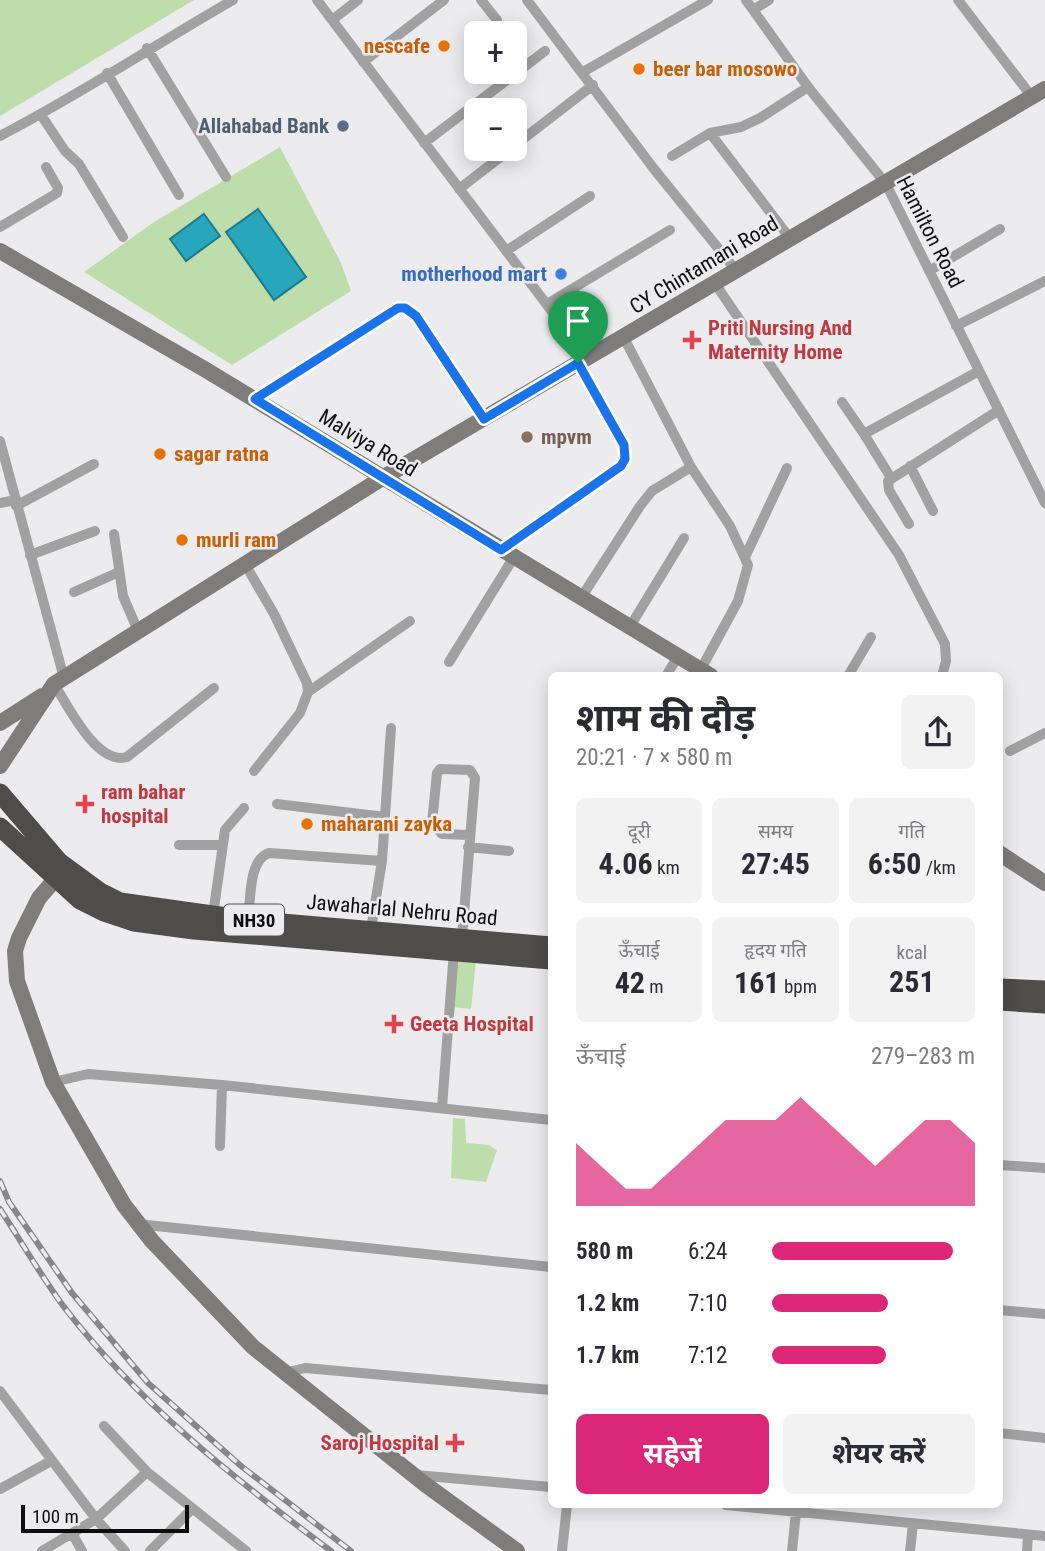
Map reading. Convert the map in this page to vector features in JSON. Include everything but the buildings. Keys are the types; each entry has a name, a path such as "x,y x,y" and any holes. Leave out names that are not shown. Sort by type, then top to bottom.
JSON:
{"highway":[{"name":"Jawaharlal Nehru Road","path":"0,793 61,874 92,906 134,922 194,930 458,944 548,946"},
{"name":"Jawaharlal Nehru Road","path":"0,827 61,874 120,902 248,919 371,929 548,959"},
{"path":"1003,988 1045,990"},
{"path":"1003,1001 1045,1004"}],"street":[{"path":"0,136 41,115 147,48 233,0"},
{"path":"317,0 547,304 583,360 624,445 625,459 611,475 507,554 449,662"},
{"path":"332,20 358,0"},
{"path":"363,62 444,0"},
{"path":"481,0 497,20"},
{"path":"527,0 593,85 653,169 735,269"},
{"path":"583,72 708,0"},
{"path":"750,5 769,0"},
{"path":"958,0 1038,93"},
{"name":"Hamilton Road","path":"750,5 808,87 886,184 1045,503"},
{"path":"147,48 226,177"},
{"path":"424,142 545,51"},
{"path":"107,73 179,195"},
{"path":"527,136 593,85"},
{"path":"672,156 710,133 741,127 760,118 808,87"},
{"name":"CY Chintamani Road","path":"0,723 138,631 384,477 1038,93"},
{"path":"41,115 65,151 79,164 123,237"},
{"path":"710,133 789,237"},
{"path":"459,189 494,161"},
{"path":"0,227 57,193 58,188 46,167"},
{"path":"506,251 590,196"},
{"path":"929,271 1000,229"},
{"path":"547,304 670,230"},
{"name":"Malviya Road","path":"0,251 255,399 507,554 631,625 706,672"},
{"path":"956,326 1045,281"},
{"path":"714,282 899,555 944,644 946,661 943,672"},
{"path":"255,399 379,318 405,308 416,316 484,419"},
{"path":"624,338 691,467 730,526 748,565 738,601 706,672"},
{"path":"864,434 979,371"},
{"path":"842,402 891,478"},
{"path":"909,524 887,486 891,478 999,410"},
{"path":"0,442 30,555 55,685 98,750 109,758 118,760 127,757 214,688"},
{"path":"0,503 15,503 94,464"},
{"path":"910,466 933,511"},
{"path":"581,598 640,506 652,492 691,467"},
{"path":"746,557 787,468"},
{"path":"30,555 95,531"},
{"path":"114,534 123,596 138,631"},
{"path":"631,625 684,538"},
{"path":"245,564 274,614 307,683 308,692 300,713 254,771"},
{"path":"74,592 119,572"},
{"path":"308,692 410,621"},
{"path":"850,672 871,637"},
{"path":"668,672 678,656"},
{"path":"0,766 55,685"},
{"path":"371,929 382,861 391,728"},
{"path":"1010,751 1045,733"},
{"path":"442,1107 468,848 473,773 463,768 440,769 437,773 432,823 442,834 468,835"},
{"path":"277,804 385,817"},
{"path":"213,915 225,830 244,808"},
{"path":"179,845 222,845"},
{"path":"468,848 509,851"},
{"path":"248,919 255,867 263,855 269,853 382,861"},
{"path":"1003,856 1045,883"},
{"path":"61,874 39,898 15,951 17,981 53,1083 91,1152 137,1224 253,1347 517,1551"},
{"path":"53,1083 88,1074 222,1084 548,1120"},
{"path":"220,1146 222,1084"},
{"path":"1003,1165 1045,1168"},
{"path":"137,1224 548,1268"},
{"path":"1003,1310 1045,1314"},
{"path":"284,1373 306,1368 548,1390"},
{"path":"0,1391 4,1406 125,1551"},
{"path":"104,1426 147,1472 246,1551"},
{"path":"1003,1433 1045,1438"},
{"path":"0,1489 51,1461"},
{"path":"42,1551 96,1519 147,1472"},
{"path":"416,1475 548,1487"},
{"path":"562,1551 567,1508"},
{"path":"756,1508 1045,1536"},
{"path":"155,1549 192,1509"},
{"path":"792,1551 796,1512"},
{"path":"909,1551 913,1524"},
{"path":"72,1533 82,1551"},
{"path":"1027,1551 1028,1535"}],"green space":[{"path":"0,0 194,0 0,116"},
{"path":"280,147 341,263 351,291 232,365 84,272 154,222"},
{"path":"456,958 476,960 471,1009 451,1007"},
{"path":"453,1118 465,1119 466,1143 489,1145 497,1150 486,1182 451,1178"}],"water":[{"path":"258,209 306,277 274,300 226,232"},
{"path":"204,214 220,236 186,261 170,239"}],"railway":[{"path":"0,1181 9,1202 72,1293 148,1383 241,1466 351,1551"},
{"path":"0,1209 64,1307 123,1375 224,1468 331,1551"}],"place":[{"name":"nescafe","path":"444,46"},
{"name":"beer bar mosowo","path":"639,69"},
{"name":"Allahabad Bank","path":"343,126"},
{"name":"motherhood mart","path":"561,274"},
{"name":"Priti Nursing And Maternity Home","path":"692,340"},
{"name":"mpvm","path":"527,437"},
{"name":"sagar ratna","path":"160,454"},
{"name":"murli ram","path":"182,540"},
{"name":"ram bahar hospital","path":"85,804"},
{"name":"maharani zayka","path":"307,824"},
{"name":"Geeta Hospital","path":"394,1024"},
{"name":"Saroj Hospital","path":"455,1443"}],"route":[{"path":"398,308 405,308 416,316 484,419 578,363 624,445 625,459 611,475 501,550 255,399 398,308"}]}
